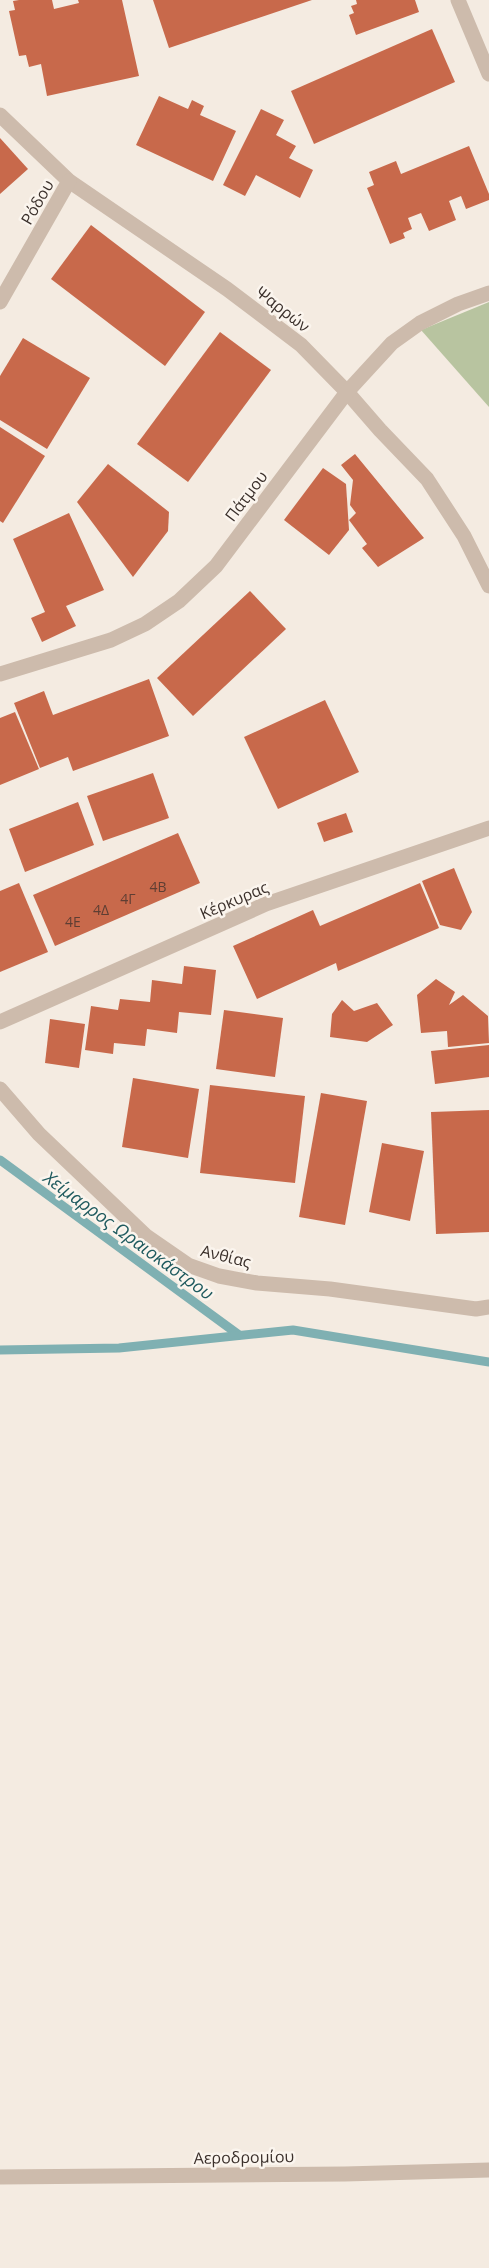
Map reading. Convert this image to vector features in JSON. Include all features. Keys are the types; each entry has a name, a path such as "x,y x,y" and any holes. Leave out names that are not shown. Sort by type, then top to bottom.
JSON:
{"street":[{"path":"458,0 489,74"},
{"name":"Ψαρρών","path":"0,115 69,181 227,289 301,345 427,479 464,536 489,586"},
{"name":"Ρόδου","path":"0,302 69,181"},
{"name":"Πάτμου","path":"0,674 111,640 145,624 179,601 216,566 347,392 392,343 420,323 458,303 489,293"},
{"name":"Κέρκυρας","path":"0,1022 266,904 489,828"},
{"name":"Ανθίας","path":"0,1089 39,1134 146,1236 188,1265 219,1276 257,1282 483,1308"},
{"name":"Αεροδρομίου","path":"0,2177 345,2174 489,2170"}],"green space":[{"path":"489,302 489,407 421,330"}],"building":[{"path":"52,0 54,9 79,3 78,0 122,0 139,76 47,96 41,64 29,67 26,55 19,56 9,11 15,10 13,1"},
{"path":"153,0 312,0 169,48"},
{"path":"356,0 415,0 419,12 356,35 349,15 354,13 351,6 357,4"},
{"path":"432,29 455,82 314,144 291,91"},
{"path":"159,96 188,109 192,100 204,106 200,115 236,131 213,181 136,145"},
{"path":"261,109 284,120 276,135 296,146 289,158 313,170 300,198 256,175 245,196 223,185"},
{"path":"0,138 28,169 0,194"},
{"path":"469,146 489,194 489,200 466,209 461,196 449,201 456,220 429,231 421,213 408,218 412,229 403,233 405,238 390,244 367,188 374,185 369,172 396,161 401,174"},
{"path":"91,225 205,312 165,366 51,279"},
{"path":"220,332 271,370 188,482 137,444"},
{"path":"23,338 90,378 47,449 0,420 0,376"},
{"path":"0,427 45,456 3,523 0,521"},
{"path":"355,454 424,538 378,567 362,548 367,544 349,520 356,513 350,505 353,480 341,465"},
{"path":"108,464 169,512 168,531 133,577 77,502"},
{"path":"323,468 346,484 349,530 329,555 284,520"},
{"path":"69,513 104,590 66,606 76,626 42,642 31,618 45,612 13,539"},
{"path":"250,591 286,629 193,716 157,678"},
{"path":"149,679 169,736 73,771 68,757 40,768 14,703 44,691 53,715"},
{"path":"325,700 359,772 278,809 244,737"},
{"path":"15,712 39,769 0,785 0,718"},
{"path":"153,773 169,818 103,841 87,796"},
{"path":"78,802 94,845 25,872 9,829"},
{"path":"346,813 353,832 324,842 317,823"},
{"path":"178,833 200,883 55,946 33,895"},
{"path":"454,868 472,912 461,930 440,925 422,881"},
{"path":"19,883 48,952 0,972 0,891"},
{"path":"420,883 439,928 338,971 336,963 257,999 233,946 313,910 320,926"},
{"path":"184,966 216,970 211,1015 179,1012 177,1033 147,1029 145,1046 114,1043 113,1054 85,1050 91,1006 118,1010 120,999 150,1002 152,980 182,984"},
{"path":"436,979 455,992 449,1005 463,995 488,1016 489,1043 448,1047 447,1031 421,1033 417,995"},
{"path":"342,1000 354,1011 377,1003 393,1025 367,1042 330,1037 332,1014"},
{"path":"224,1010 283,1018 275,1077 216,1069"},
{"path":"50,1019 85,1024 79,1068 45,1063"},
{"path":"489,1045 489,1077 435,1084 431,1051"},
{"path":"133,1078 199,1089 188,1158 122,1147"},
{"path":"210,1085 305,1096 295,1183 200,1173"},
{"path":"321,1093 367,1101 345,1225 299,1217"},
{"path":"489,1110 489,1232 436,1234 431,1112"},
{"path":"382,1143 424,1151 410,1221 369,1212"}],"waterway":[{"name":"Χείμαρρος Ωραιοκάστρου","path":"0,1160 239,1335"},
{"name":"Χείμαρρος Ωραιοκάστρου","path":"0,1350 119,1348 293,1330 489,1362"}]}
